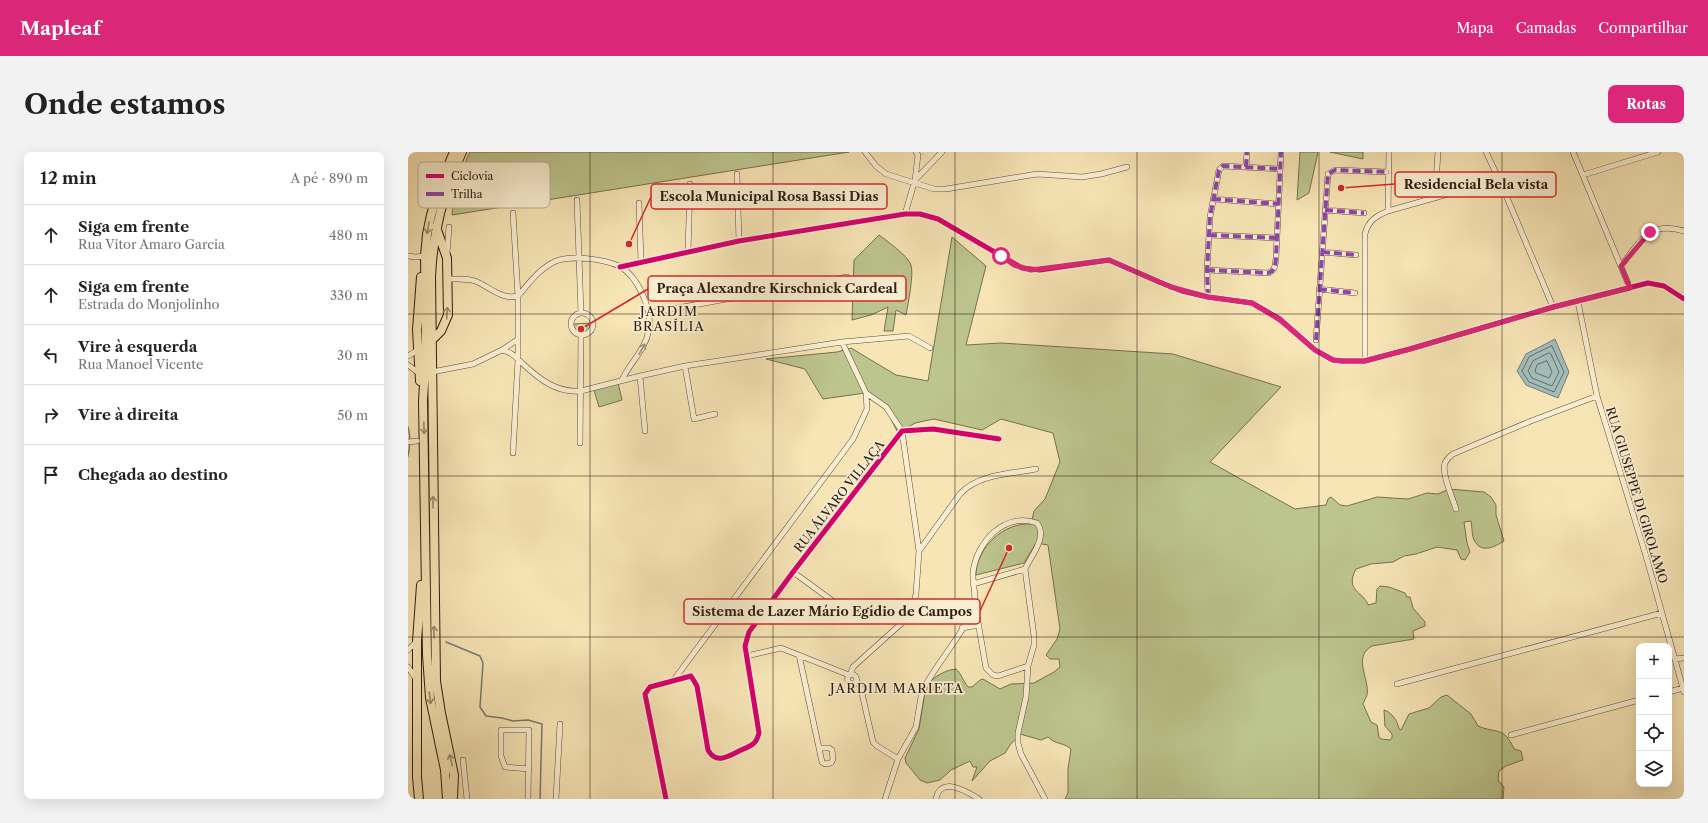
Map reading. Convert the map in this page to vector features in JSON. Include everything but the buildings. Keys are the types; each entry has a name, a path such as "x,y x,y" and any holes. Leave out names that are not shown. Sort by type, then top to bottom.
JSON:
{"highway":[{"path":"450,162 454,152"},
{"path":"457,162 462,152"},
{"path":"433,208 427,234 425,256 426,348 423,401 426,544 426,655 430,698 445,770 447,799"},
{"path":"441,208 436,227 432,257 431,341 436,681 440,713 458,799"},
{"path":"431,341 441,331 447,321 447,258 436,227"},
{"path":"423,401 419,373 417,310 425,256"},
{"path":"419,799 416,641 419,598 426,544"},
{"path":"453,799 454,776"}],"street":[{"path":"865,152 881,170 934,190 1037,174 1082,177 1127,167"},
{"path":"905,214 914,182 918,155 916,152"},
{"path":"914,182 942,152"},
{"path":"1246,167 1247,152"},
{"path":"1207,270 1268,273 1275,267 1281,152"},
{"path":"1388,211 1389,152"},
{"path":"1435,198 1438,152"},
{"path":"1486,152 1554,307"},
{"path":"1573,152 1630,288"},
{"path":"1583,175 1658,152"},
{"path":"1208,297 1207,270 1209,235 1213,199 1220,168 1224,166 1280,169"},
{"path":"1316,340 1327,176 1332,170 1388,172"},
{"path":"737,174 739,241"},
{"path":"688,252 690,184"},
{"path":"1364,361 1365,234 1371,220 1375,216 1388,211 1462,190"},
{"path":"1213,199 1278,204"},
{"path":"577,200 581,313"},
{"path":"639,203 641,261"},
{"path":"1325,210 1364,213"},
{"path":"513,213 518,296 518,360 514,453"},
{"path":"620,267 641,261 739,241 905,214 920,214 938,219 951,225 1014,265 1022,268 1040,270 1109,260 1171,287 1208,297 1252,303 1280,320 1315,350 1333,360 1364,361 1554,307 1648,283 1671,289 1684,299"},
{"path":"447,258 449,227"},
{"path":"1621,266 1646,237 1655,229 1669,228 1684,231"},
{"path":"1209,235 1277,238"},
{"path":"1322,252 1356,255"},
{"path":"408,256 425,256"},
{"path":"447,279 467,279 475,281 511,298 518,296 539,272 548,266 565,259 580,258 620,267 631,276 650,312 649,329 645,345 622,380"},
{"path":"650,312 847,277"},
{"path":"1319,289 1355,293"},
{"name":"RUA GIUSEPPE DI GIROLAMO","path":"1578,302 1597,396 1662,613 1683,690"},
{"path":"581,313 589,316 592,324 588,333 581,334 573,330 571,324 573,318 581,313"},
{"path":"580,443 581,334"},
{"path":"502,350 511,352 539,378 554,388 571,392 581,391 685,366 842,342 909,336 930,348"},
{"path":"432,372 473,364 502,350 517,340"},
{"path":"666,799 645,694 650,687 673,681 853,439 866,409 866,393 842,342"},
{"path":"408,356 418,350"},
{"path":"408,365 419,373"},
{"path":"685,366 694,419 715,414"},
{"path":"640,376 645,431"},
{"path":"852,678 852,669 857,663 895,631 910,614 916,594 919,551 902,431 886,407 866,393"},
{"path":"1456,509 1444,471 1444,464 1447,458 1453,454 1597,396"},
{"path":"902,431 933,429 999,439"},
{"name":"RUA ÁLVARO VILLAÇA","path":"673,681 691,676 694,680 697,686 708,750 711,755 714,757 724,758 756,742 759,733 745,646 749,632 793,572 902,431"},
{"path":"408,442 415,441"},
{"path":"919,551 960,494 968,486 979,480 1036,469"},
{"path":"1028,666 998,676 989,672 986,668 973,584 973,572 976,558 987,540 1002,526 1011,521 1020,520 1037,523 1042,534 1040,542 1025,569 1034,645 1028,666 1026,697 1018,732 1018,743 1021,754 1045,799"},
{"path":"973,584 1025,569"},
{"path":"793,572 841,607"},
{"path":"885,799 898,759 916,727 923,690 962,628 975,604"},
{"path":"1397,684 1662,613"},
{"path":"962,628 979,625"},
{"path":"408,650 416,641"},
{"path":"747,656 781,648 852,678 861,689 873,742 898,759"},
{"path":"799,655 819,748"},
{"path":"1675,659 1684,658"},
{"path":"408,667 417,680"},
{"path":"1672,692 1683,690"},
{"path":"1511,735 1636,701"},
{"path":"556,799 560,724"},
{"path":"528,799 529,769 529,730 501,730 501,756 505,767 529,769"},
{"path":"463,760 467,799"},
{"path":"936,799 938,791 950,787 961,788 979,799"}],"green space":[{"path":"470,152 849,152 550,199 550,162 465,162"},
{"path":"1300,152 1318,152 1309,193 1297,200"},
{"path":"1330,152 1363,152 1363,159"},
{"path":"453,208 496,208 452,215"},
{"path":"879,235 906,257 912,270 906,315 896,310 893,331 884,331 888,307 871,315 852,320 854,260"},
{"path":"952,237 986,266 966,345 1001,343 1173,354 1281,387 1210,462 1295,509 1326,505 1328,499 1331,497 1340,505 1347,506 1377,497 1408,499 1427,493 1438,494 1449,489 1484,492 1491,497 1496,505 1496,515 1504,541 1488,548 1480,547 1473,538 1471,521 1464,522 1470,552 1465,560 1461,559 1457,550 1437,547 1416,554 1404,556 1393,562 1371,564 1356,569 1352,582 1353,587 1368,605 1376,603 1377,589 1380,586 1389,587 1405,593 1407,597 1410,597 1413,608 1425,622 1425,626 1413,631 1414,639 1372,646 1363,656 1362,662 1367,695 1363,704 1371,722 1377,725 1379,737 1381,739 1390,740 1392,738 1392,734 1385,726 1384,710 1392,715 1396,720 1399,729 1401,730 1409,714 1429,708 1441,697 1447,695 1471,714 1478,726 1503,734 1507,737 1514,749 1521,751 1523,760 1506,766 1499,771 1498,780 1504,787 1503,799 1065,799 1068,793 1068,769 1071,749 1048,737 1041,740 1020,734 1005,753 990,761 972,781 977,767 973,767 970,761 951,770 940,780 927,783 920,780 906,763 905,758 919,729 926,686 932,680 944,672 956,669 968,687 972,687 983,679 1000,689 1011,684 1034,683 1060,667 1059,659 1050,659 1046,655 1057,639 1060,629 1048,545 1036,543 1024,563 976,575 977,565 986,546 1002,532 1011,527 1031,524 1034,511 1045,499 1060,462 1053,433 1001,419 982,430 934,419 915,423 898,433 885,407 865,393 823,399 805,369 766,359 837,352 851,348 896,375 928,381"},
{"path":"591,323 589,330 584,333 577,332 573,329 573,324"},
{"path":"618,383 622,400 599,407 594,390"}],"water":[{"path":"1555,339 1569,372 1558,398 1526,385 1517,371 1526,354"}],"waterway":[{"path":"408,427 410,434 408,456"},
{"path":"446,642 480,656 483,663 480,707 486,716 513,721 528,720 542,724 540,799"}],"marked path":[{"path":"1246,167 1247,152"},
{"path":"1207,270 1268,273 1274,269 1276,258 1281,152"},
{"path":"1208,297 1207,270 1210,217 1219,170 1223,166 1280,169"},
{"path":"1316,340 1328,174 1335,170 1389,172"},
{"path":"1213,199 1278,204"},
{"path":"1325,210 1364,213"},
{"path":"1209,235 1277,238"},
{"path":"1322,252 1356,255"},
{"path":"1319,289 1355,293"}],"cycle path":[{"path":"620,267 739,241 905,214 920,214 938,219 1022,268 1040,270 1109,260 1182,291 1208,297 1252,303 1280,319 1315,350 1333,360 1342,361 1365,361 1553,307 1648,283 1664,286 1684,299"},
{"path":"666,799 645,694 650,687 691,676 697,686 708,750 711,755 723,758 752,745 759,733 745,646 749,632 793,572 902,431 933,429 999,439"}],"place":[{"name":"Residencial Bela vista","path":"1341,188"},
{"name":"Escola Municipal Rosa Bassi Dias","path":"629,244"},
{"name":"Praça Alexandre Kirschnick Cardeal","path":"581,329"},
{"name":"Sistema de Lazer Mário Egídio de Campos","path":"1009,548"}],"district":[{"name":"JARDIM BRASÍLIA","path":"669,318"},
{"name":"JARDIM MARIETA","path":"897,688"}],"route":[{"path":"1001,256 1014,265 1031,270 1040,270 1103,259 1109,260 1182,291 1208,297 1252,303 1266,310 1315,350 1333,360 1364,361 1554,307 1630,288 1621,266 1650,232"}]}
